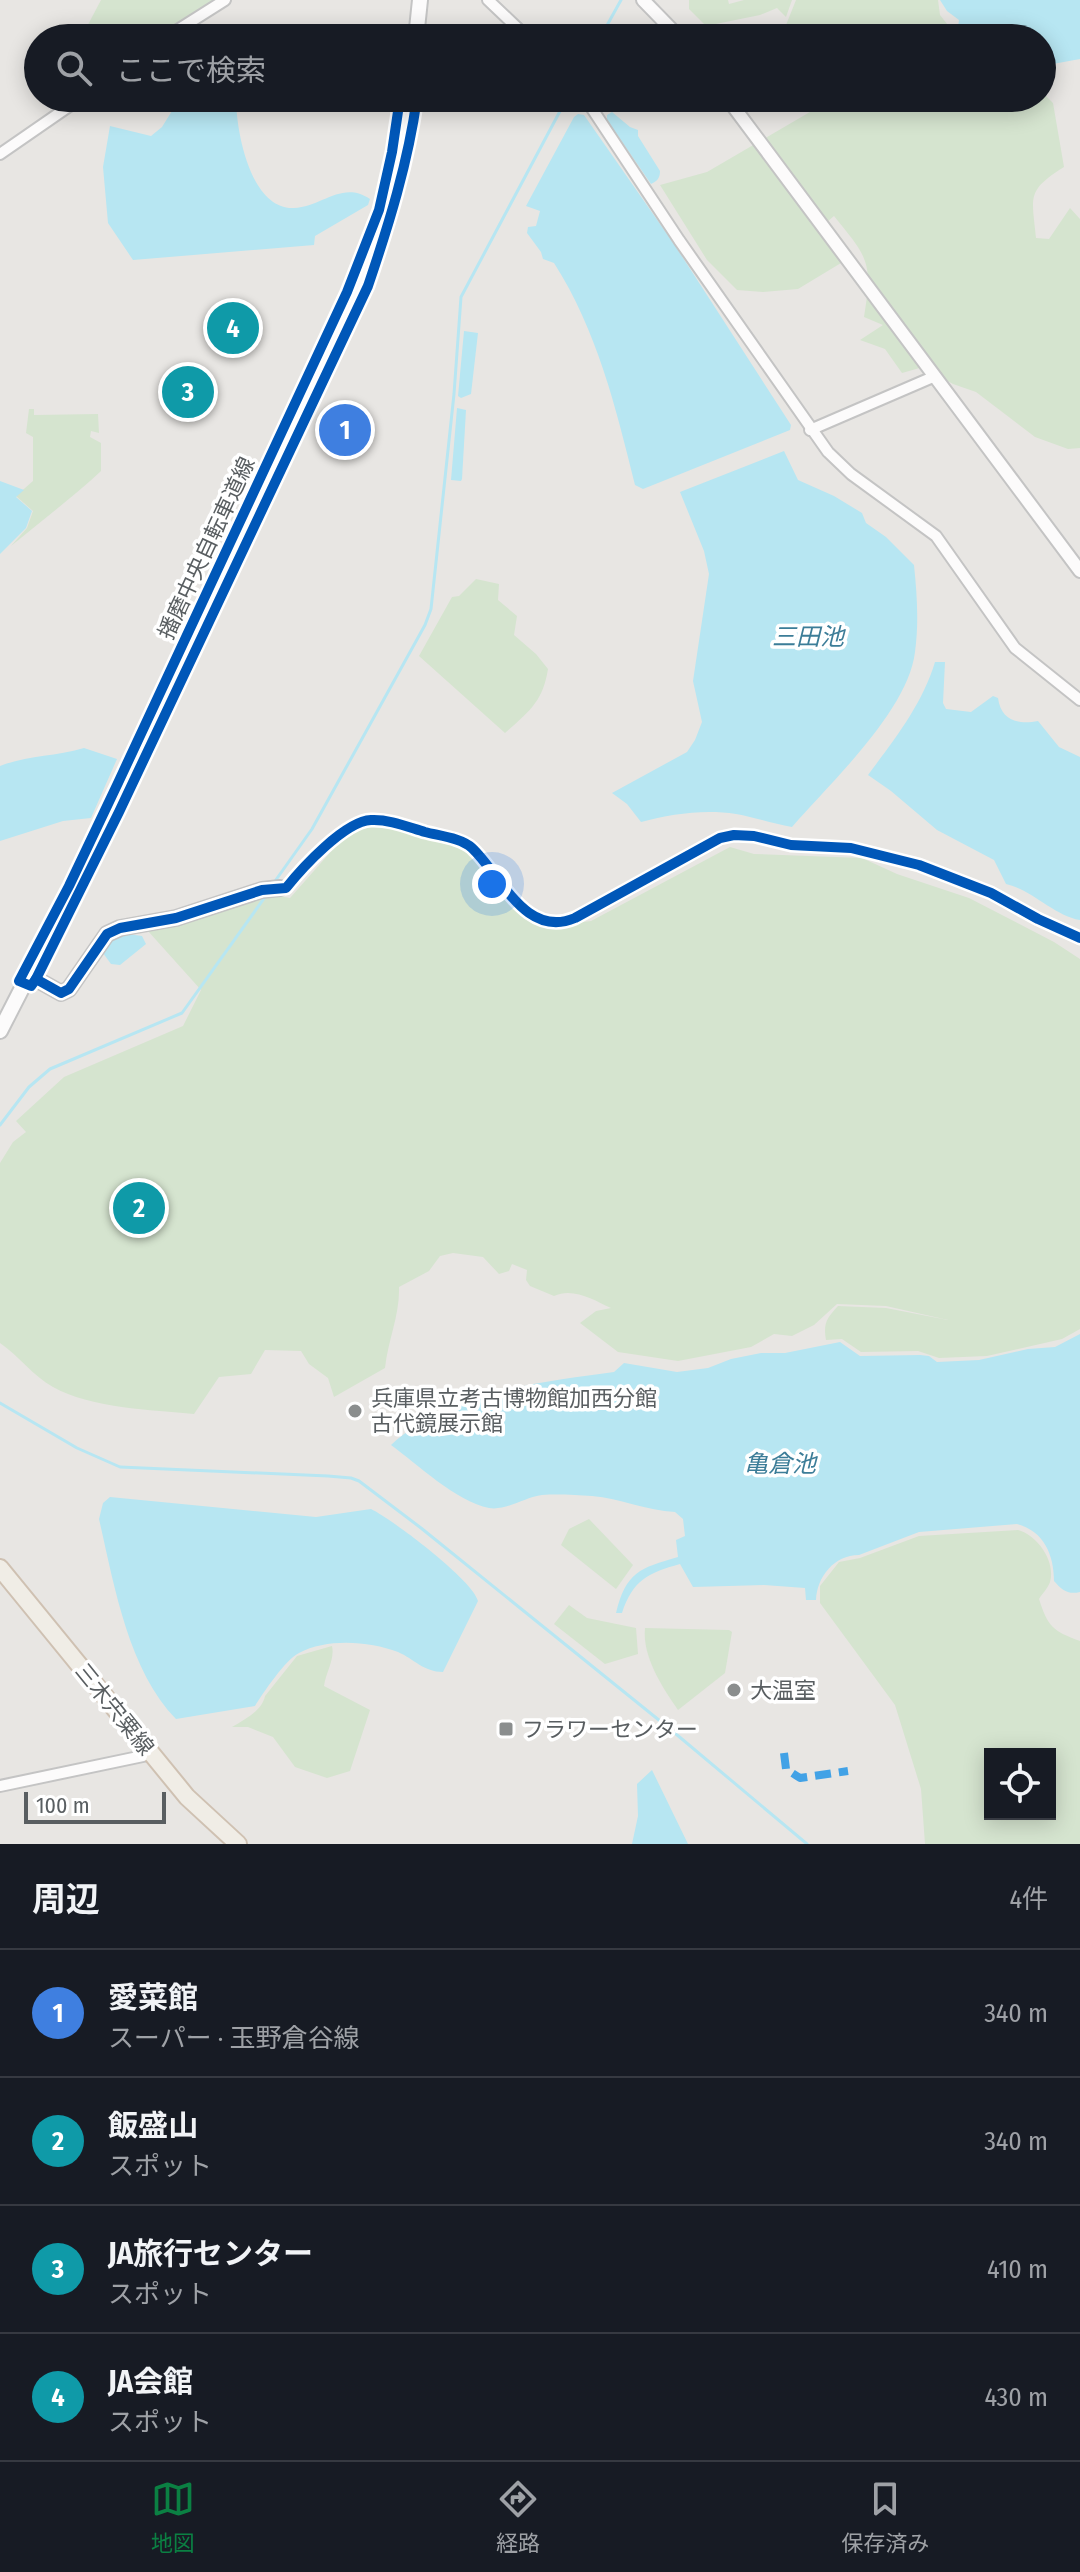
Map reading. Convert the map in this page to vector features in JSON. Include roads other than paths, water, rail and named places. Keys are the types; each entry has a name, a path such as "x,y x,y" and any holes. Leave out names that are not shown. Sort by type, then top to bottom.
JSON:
{"main road":[{"path":"417,24 420,0"},
{"path":"0,1031 124,788 364,276 385,213 407,112"},
{"path":"36,979 61,993 69,989 107,934 120,928 176,918 262,890 280,888"},
{"name":"三木宍粟線","path":"0,1568 187,1797 238,1844"}],"street":[{"path":"187,24 225,0"},
{"path":"488,0 513,24"},
{"path":"643,0 666,24"},
{"path":"0,154 61,112"},
{"path":"594,112 828,452 851,474 936,536 1015,648 1080,700"},
{"path":"737,112 1080,571"},
{"path":"810,430 933,377"},
{"path":"0,1786 143,1756 149,1751"}],"water":[{"path":"940,0 1080,0 1080,59 1056,63 1056,24 958,24 959,20 947,11"},
{"path":"171,112 237,112 248,166 266,196 279,205 294,208 350,192 370,199 368,205 315,236 314,245 133,260 108,223 103,167 110,126 151,136 162,127"},
{"path":"612,112 638,130 638,136 660,171 653,183 607,120 607,115"},
{"path":"578,114 584,115 674,244 791,425 790,430 643,489 635,485 604,370 582,315 554,263 543,259 527,233 528,227 536,226 540,211 526,206"},
{"path":"464,331 478,333 471,394 461,398 458,396"},
{"path":"457,408 466,410 461,481 451,480"},
{"name":"三田池","path":"784,451 798,480 862,513 866,523 886,537 914,565 917,630 909,675 883,722 792,827 736,814 712,812 641,822 627,804 612,793 687,752 702,722 693,681 709,574 704,551 680,492"},
{"path":"0,481 24,490 16,497 32,511 26,528 0,554"},
{"path":"935,662 945,662 943,703 946,709 971,712 993,696 998,698 1003,712 1012,720 1038,721 1059,747 1080,757 1080,920 1006,884 994,860 937,830 868,775 915,707"},
{"path":"84,748 117,759 91,818 63,821 0,841 0,766"},
{"path":"117,935 142,936 146,944 120,965 111,964 103,953 103,947"},
{"name":"亀倉池","path":"1080,1334 1080,1592 1076,1593 1066,1591 1054,1581 1052,1562 1041,1538 1017,1524 919,1532 842,1559 823,1576 816,1600 806,1600 805,1588 764,1585 693,1587 680,1564 643,1580 631,1593 622,1613 616,1613 625,1588 636,1574 678,1557 676,1540 685,1536 683,1519 675,1512 602,1497 567,1495 542,1495 502,1508 489,1508 451,1490 391,1445 414,1427 468,1401 556,1380 614,1372 624,1363 677,1372 708,1368 761,1353 785,1353 840,1342 860,1356 920,1355 929,1356 937,1362 979,1360 1028,1349 1055,1347"},
{"path":"110,1497 316,1517 371,1509 413,1537 448,1566 478,1601 443,1672 430,1670 398,1652 374,1645 322,1645 294,1656 255,1706 176,1719 146,1676 125,1625 99,1519 103,1503"},
{"path":"652,1770 688,1844 632,1844 638,1816 637,1784"}],"waterway":[{"path":"608,24 621,0"},
{"path":"273,884 312,829 431,609 461,297 560,112"},
{"path":"0,1125 29,1087 50,1069 182,1013 265,897"},
{"path":"0,1403 77,1448 120,1467 328,1476 359,1481 670,1729 807,1844"}],"place":[{"name":"JA会館","path":"233,328"},
{"name":"JA旅行センター","path":"188,392"},
{"name":"愛菜館","path":"345,430"},
{"name":"飯盛山","path":"139,1208"},
{"name":"兵庫県立考古博物館加西分館 古代鏡展示館","path":"355,1411"},
{"name":"大温室","path":"734,1690"},
{"name":"フラワーセンター","path":"506,1729"}]}
